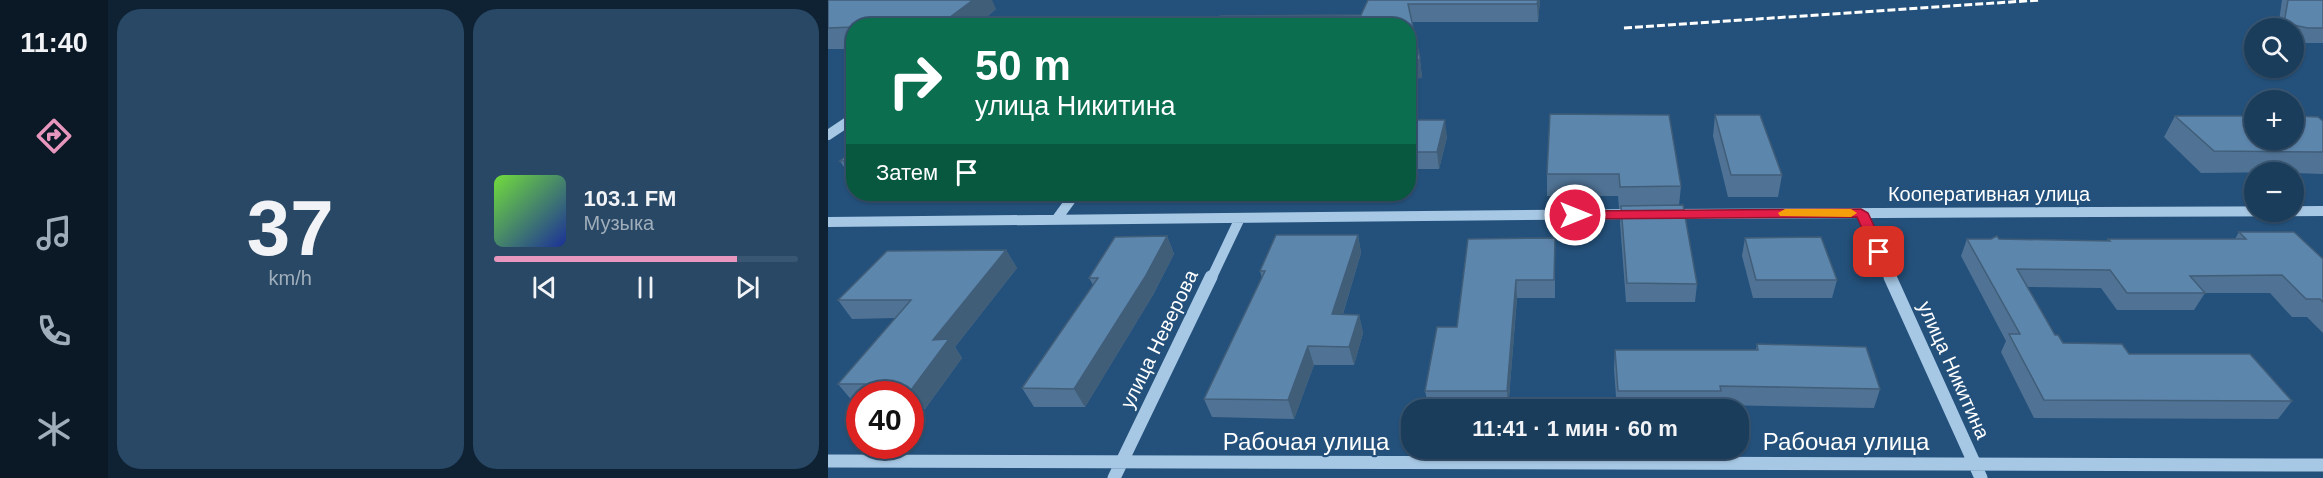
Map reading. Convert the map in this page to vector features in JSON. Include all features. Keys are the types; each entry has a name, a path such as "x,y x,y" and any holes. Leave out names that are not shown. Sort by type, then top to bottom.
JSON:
{"street":[{"path":"828,135 846,123"},
{"path":"1056,220 1070,201"},
{"name":"Кооперативная улица","path":"1658,214 2323,212"},
{"name":"улица Никитина","path":"1861,213 1981,478"},
{"path":"828,222 1646,214"},
{"name":"улица Неверова","path":"1114,478 1240,218"},
{"name":"Рабочая улица","path":"828,460 1121,463 2323,465"}],"building":[{"path":"828,0 973,0 949,18 846,18 846,27 828,28"},
{"path":"1368,0 1538,0 1537,4 1408,4 1411,18 1219,18 1220,16 1361,15"},
{"path":"2288,0 2323,0 2323,28 2304,27 2304,18 2285,18"},
{"path":"1416,41 1420,59 1416,59"},
{"path":"1550,114 1669,115 1681,186 1620,187 1619,174 1547,174"},
{"path":"1715,115 1760,115 1782,175 1731,175"},
{"path":"2175,116 2244,116 2244,150 2304,150 2304,116 2318,117 2323,121 2323,152 2214,151"},
{"path":"1416,120 1445,120 1437,152 1416,152"},
{"path":"1683,205 1697,284 1627,283 1621,206"},
{"path":"2239,232 2294,232 2323,259 2323,302 2320,299 2306,299 2282,275 2190,276 2205,293 2127,293 2110,270 2017,269 2055,335 2058,335 2063,343 2122,344 2129,354 2250,354 2292,401 2044,400 2009,334 2020,334 1967,239 1991,239 1997,236 1999,239 2110,241 2108,239 2246,239"},
{"path":"1276,235 1358,235 1332,314 1359,315 1349,347 1308,346 1288,400 1204,399 1265,271 1260,271"},
{"path":"1167,236 1145,277 1074,389 1022,388 1098,278 1089,278 1115,237"},
{"path":"1821,237 1837,280 1756,280 1745,238"},
{"path":"1555,238 1554,280 1516,280 1507,391 1425,391 1437,327 1457,327 1468,239"},
{"path":"1006,250 933,340 949,339 918,381 846,381 846,384 838,384 911,300 838,300 887,251"},
{"path":"1757,344 1866,347 1880,389 1720,386 1721,391 1618,391 1615,350 1758,350"}],"railway":[{"path":"1624,28 2040,0"}],"slow traffic":[{"path":"1785,213 1851,213"}],"route":[{"path":"1575,215 1861,213 1879,252"}]}
